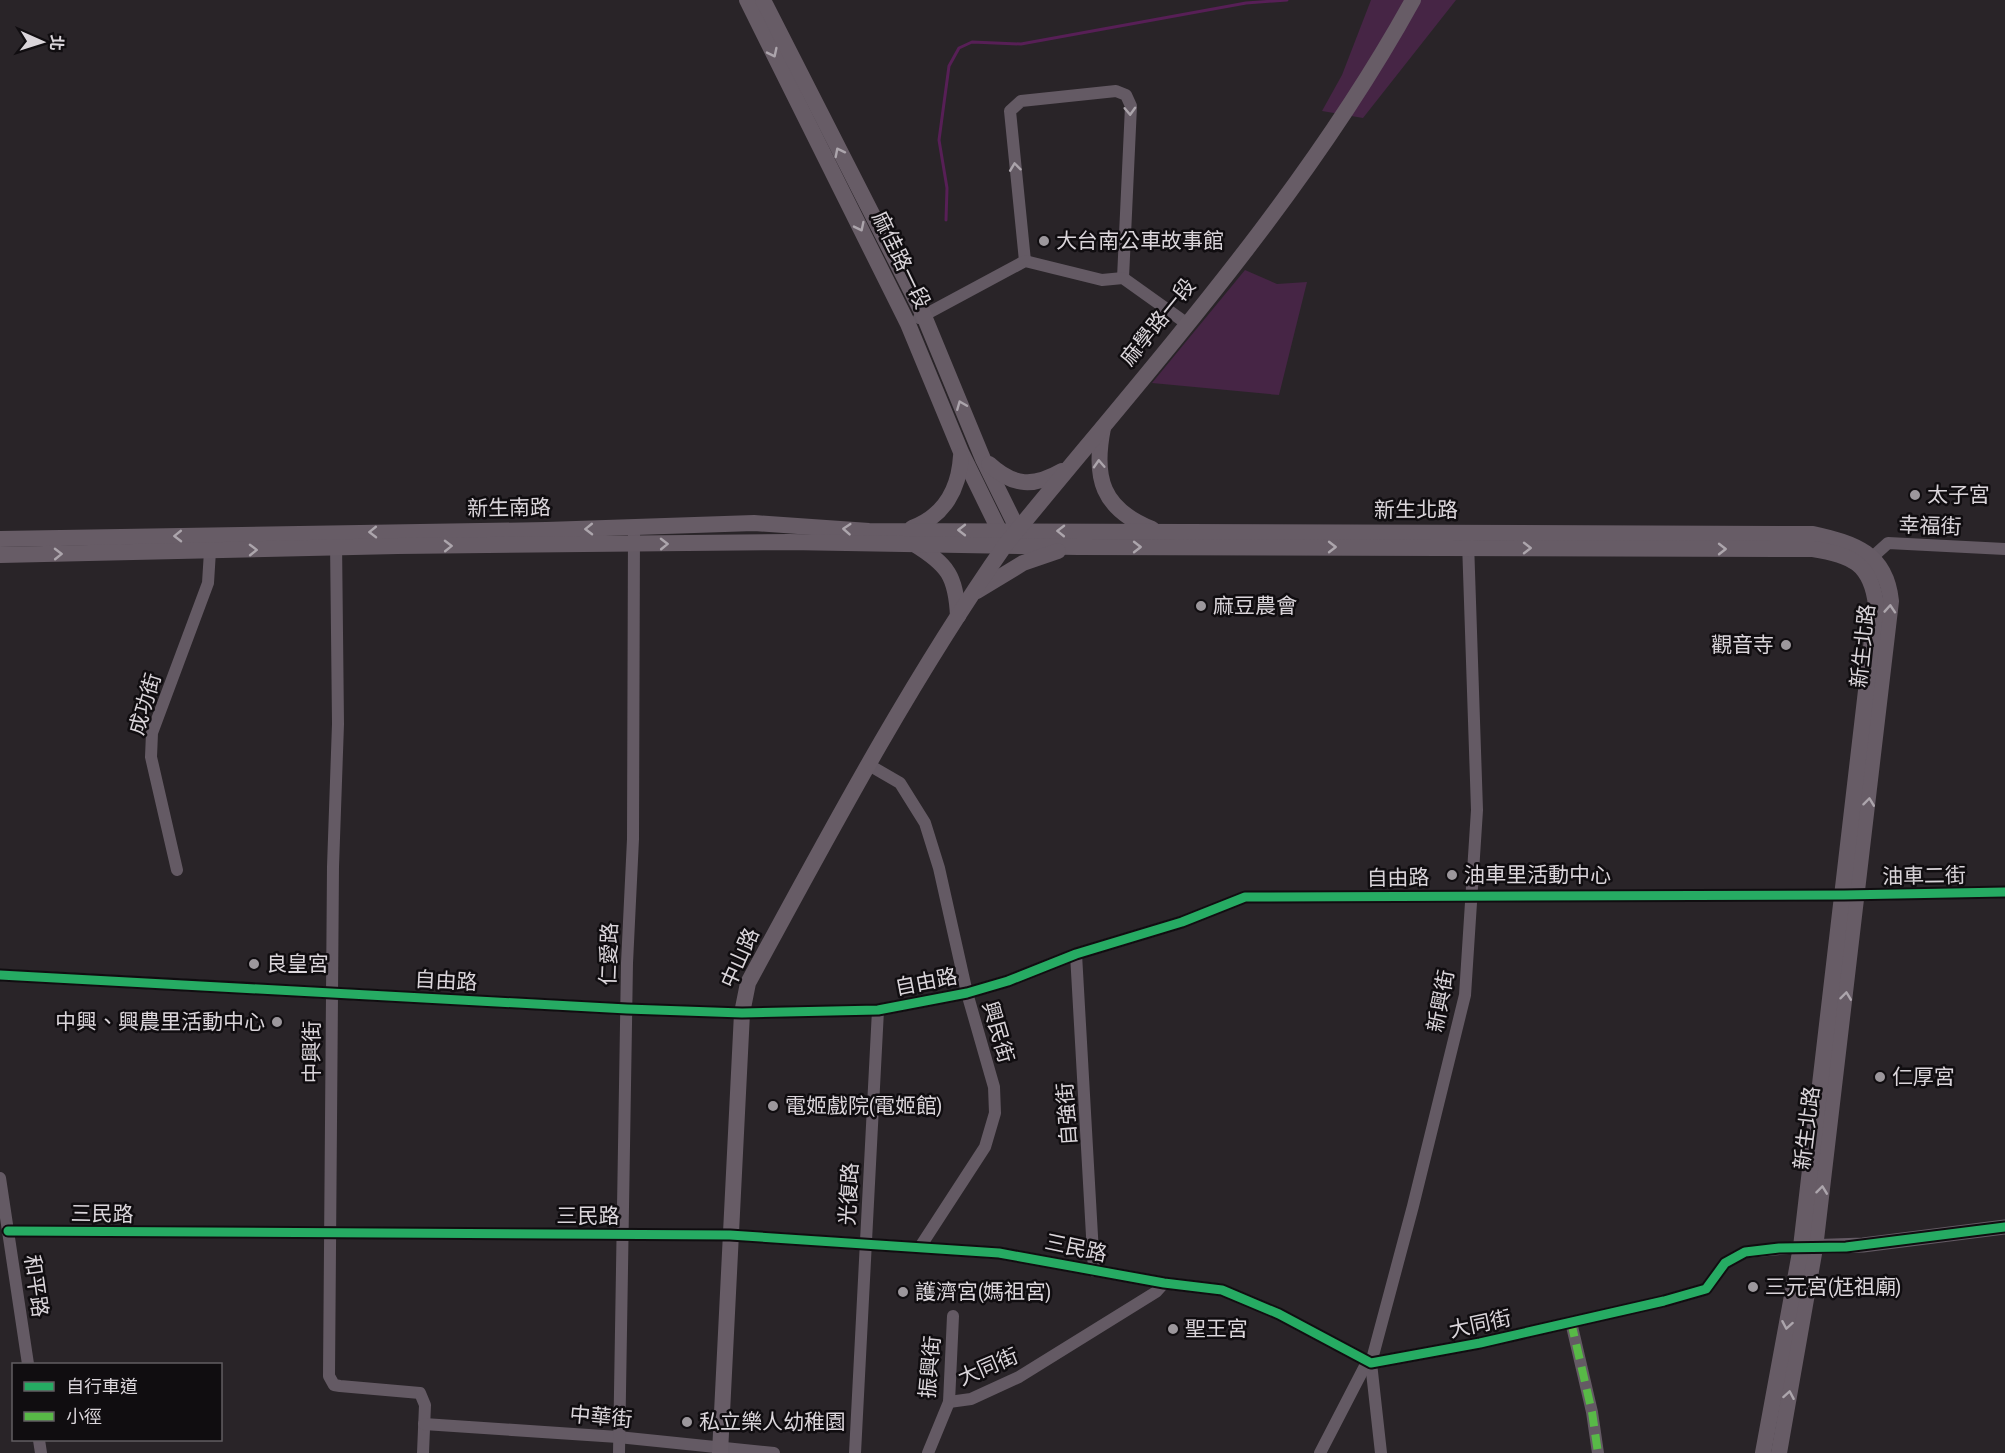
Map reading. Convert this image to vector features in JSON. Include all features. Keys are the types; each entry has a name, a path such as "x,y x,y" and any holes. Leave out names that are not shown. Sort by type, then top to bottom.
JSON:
{"main road":[{"name":"麻佳路一段","path":"747,0 908,324 961,452 1003,537"},
{"name":"麻佳路一段","path":"763,0 924,316 983,459 1018,530"},
{"name":"麻學路一段","path":"1018,530 1186,323 1344,115 1413,0"},
{"path":"1103,426 1099,450 1100,475 1107,496 1117,510 1136,522 1161,532"},
{"path":"958,616 955,585 950,572 909,537 942,509 960,478 961,452"},
{"path":"983,459 999,473 1024,484 1046,480 1068,468"},
{"name":"新生北路","path":"1018,530 1468,540"},
{"name":"新生南路","path":"0,539 336,541 634,536 1003,537 1018,530"},
{"name":"新生北路","path":"1003,537 1078,548 1813,534 1852,543 1890,588 1891,601 1851,895 1808,1247 1779,1453"},
{"name":"中山路","path":"720,1451 742,1013 748,983 869,765 1003,537"},
{"name":"新生南路","path":"0,555 210,551 336,541"},
{"path":"971,594 1023,563 1043,555 1078,548"},
{"name":"新生北路","path":"1763,1453 1808,1247"}],"street":[{"path":"1025,261 1010,111 1021,101 1116,91 1126,95 1131,106 1123,278"},
{"path":"908,324 1025,261 1102,280 1123,278 1186,323"},
{"name":"仁愛路","path":"619,1453 627,1010 633,839 634,536"},
{"name":"新興街","path":"1320,1453 1364,1368 1371,1363 1413,1206 1465,995 1477,810 1468,540"},
{"name":"中興街","path":"336,541 338,724 333,867 330,1381 340,1386 420,1393 424,1400 423,1453"},
{"name":"幸福街","path":"1867,562 1888,543 2005,549"},
{"name":"成功街","path":"177,870 151,757 152,734 208,583 210,551"},
{"name":"興民街","path":"869,765 900,783 925,822 939,868 967,993 994,1087 993,1127 979,1156 920,1246"},
{"name":"油車二街","path":"1851,895 2005,892"},
{"name":"自由路","path":"0,975 627,1010 742,1013 878,1010 967,993 1008,981 1076,954 1182,922 1245,897 1851,895"},
{"name":"自強街","path":"1076,954 1094,1271"},
{"name":"光復路","path":"855,1453 878,1010"},
{"name":"和平路","path":"0,1178 28,1363"},
{"path":"1808,1247 1863,1245 2005,1227"},
{"name":"三民路","path":"8,1231 730,1235 920,1246 1029,1256 1094,1271 1164,1283"},
{"name":"大同街","path":"1371,1363 1480,1343 1664,1301 1706,1289 1725,1263 1745,1252 1808,1247"},
{"path":"1164,1283 1209,1287 1239,1295 1371,1363 1381,1453"},
{"name":"大同街","path":"950,1402 971,1399 1019,1377 1156,1292 1164,1283"},
{"name":"振興街","path":"928,1453 950,1402 953,1316"},
{"path":"1571,1322 1592,1413 1598,1453"},
{"name":"中華街","path":"424,1424 618,1437 720,1451 774,1453"}],"shaded area":[{"path":"1371,0 1456,0 1363,118 1322,111 1342,75"},
{"path":"1245,270 1277,284 1307,282 1279,395 1152,383"}],"waterway":[{"path":"946,220 947,188 939,140 949,66 959,48 972,42 1021,44 1246,3 1287,0"}],"marked path":[{"path":"1571,1322 1592,1412 1598,1453"}],"cycle path":[{"path":"0,975 627,1009 742,1013 878,1010 967,993 1008,981 1076,954 1182,922 1245,897 1844,895 2005,892"},
{"path":"8,1231 730,1235 999,1253 1164,1283 1222,1290 1279,1314 1371,1363 1480,1343 1664,1301 1706,1289 1725,1263 1745,1252 1779,1248 1846,1247 2005,1227"}],"place":[{"name":"大台南公車故事館","path":"1044,241"},
{"name":"太子宮","path":"1915,495"},
{"name":"麻豆農會","path":"1201,606"},
{"name":"觀音寺","path":"1786,645"},
{"name":"油車里活動中心","path":"1452,875"},
{"name":"良皇宮","path":"254,964"},
{"name":"中興、興農里活動中心","path":"277,1022"},
{"name":"仁厚宮","path":"1880,1077"},
{"name":"電姬戲院(電姬館)","path":"773,1106"},
{"name":"三元宮(尪祖廟)","path":"1753,1287"},
{"name":"護濟宮(媽祖宮)","path":"903,1292"},
{"name":"聖王宮","path":"1173,1329"},
{"name":"私立樂人幼稚園","path":"687,1422"}]}
